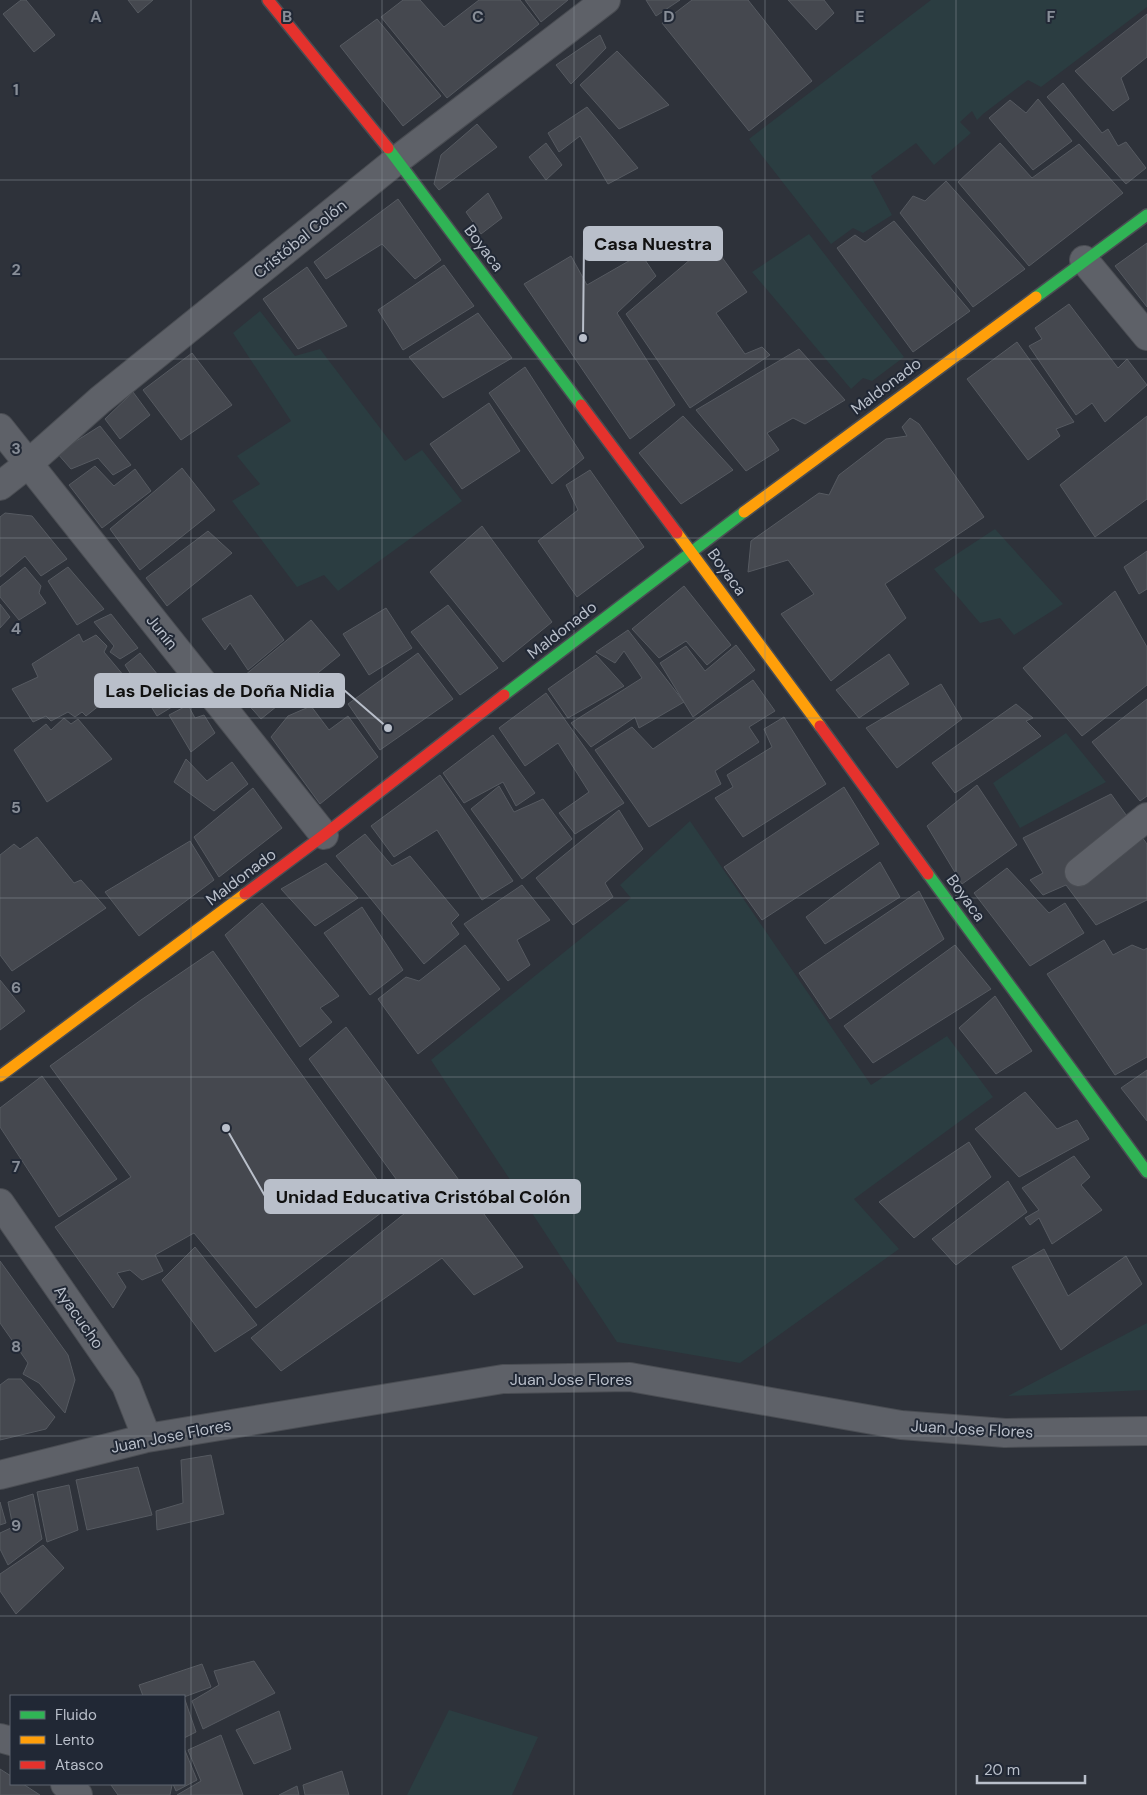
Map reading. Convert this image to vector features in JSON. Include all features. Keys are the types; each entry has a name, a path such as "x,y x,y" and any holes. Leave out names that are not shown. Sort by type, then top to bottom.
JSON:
{"street":[{"name":"Boyaca","path":"268,0 397,160 692,551 1147,1172"},
{"name":"Cristóbal Colón","path":"0,486 28,464 100,400 397,160 606,0"},
{"name":"Maldonado","path":"0,1076 324,835 692,551 1147,214"},
{"path":"1084,260 1147,336"},
{"name":"Junín","path":"0,428 324,835"},
{"path":"1079,872 1147,817"},
{"name":"Ayacucho","path":"0,1203 126,1385 147,1438"},
{"name":"Juan Jose Flores","path":"0,1475 147,1438 503,1380 630,1377 901,1425 1005,1433 1147,1431"},
{"path":"66,1785 78,1795"}],"shaded area":[{"path":"931,0 1147,0 1147,7 1041,87 1028,80 977,120 972,111 960,122 971,133 934,165 916,143 871,176 892,215 863,233 853,228 831,244 749,139"},
{"path":"809,234 904,357 872,381 863,378 851,389 752,272"},
{"path":"260,311 295,356 320,349 405,461 422,450 462,501 338,591 324,575 297,587 232,501 260,484 237,456 291,421 233,333"},
{"path":"995,529 1063,604 1014,635 1000,618 980,623 934,569"},
{"path":"1066,733 1106,782 1020,828 993,783"},
{"path":"690,821 871,1085 947,1036 993,1097 854,1199 899,1249 740,1363 617,1342 431,1060 631,898 620,885"},
{"path":"1147,1323 1147,1390 1008,1396"},
{"path":"449,1710 538,1737 512,1795 407,1795"}],"building":[{"path":"21,0 26,0 55,35 34,52 3,14"},
{"path":"128,0 153,0 138,13"},
{"path":"403,0 420,0 444,27 479,0 520,0 539,24 447,98 381,17"},
{"path":"525,0 568,0 541,22"},
{"path":"646,0 680,0 656,16"},
{"path":"692,0 748,0 812,81 749,131 662,23"},
{"path":"788,0 824,0 834,13 816,30"},
{"path":"1147,14 1147,57 1121,78 1129,99 1113,111 1075,71"},
{"path":"377,19 441,96 403,126 340,46"},
{"path":"600,35 606,48 571,84 556,65"},
{"path":"617,51 669,105 619,129 580,85"},
{"path":"1063,83 1102,133 1108,129 1118,146 1126,142 1146,168 1126,184 1047,97"},
{"path":"1038,99 1072,141 1033,170 989,118 1010,100 1026,113"},
{"path":"587,107 638,168 608,184 580,136 559,152 548,133"},
{"path":"477,124 497,147 439,190 434,184 441,155"},
{"path":"546,143 562,165 546,180 529,157"},
{"path":"1000,143 1032,178 1079,144 1123,193 1029,266 958,182"},
{"path":"946,181 1025,269 973,307 900,213 913,196 925,201"},
{"path":"488,193 502,218 481,234 466,212"},
{"path":"398,199 441,260 415,279 382,244 326,279 314,262"},
{"path":"894,221 970,311 913,352 837,248 855,235 865,242"},
{"path":"711,242 747,292 716,313 745,354 762,347 770,355 690,408 626,314"},
{"path":"1147,243 1147,307 1115,266"},
{"path":"641,254 656,276 617,313 675,405 630,439 524,284 571,256 587,285"},
{"path":"444,265 474,306 403,350 378,310"},
{"path":"307,267 347,326 298,349 263,299"},
{"path":"1069,304 1118,368 1127,359 1147,385 1105,422 1092,403 1076,415 1029,346 1042,339 1035,328"},
{"path":"478,313 512,358 443,398 409,357"},
{"path":"1017,342 1074,422 1056,429 1060,436 1028,460 967,379"},
{"path":"799,349 845,400 805,424 793,418 767,433 779,450 746,471 696,410"},
{"path":"192,353 232,405 181,440 143,390"},
{"path":"525,367 584,458 552,484 489,393"},
{"path":"133,392 150,415 120,439 105,419"},
{"path":"489,403 520,451 462,489 430,444"},
{"path":"683,416 733,470 681,504 639,453"},
{"path":"1147,416 1147,499 1095,537 1060,485"},
{"path":"910,418 919,424 984,517 885,584 906,618 831,681 781,614 814,594 788,560 748,572 751,541 819,493 829,495 839,475 886,439 907,436 902,427"},
{"path":"100,426 131,465 113,475 98,458 71,469 57,453"},
{"path":"95,466 114,486 135,469 151,491 102,528 69,485"},
{"path":"182,468 215,510 140,570 110,529"},
{"path":"590,470 644,547 577,597 538,541 578,510 566,485"},
{"path":"5,513 32,516 67,559 41,576 25,556 0,577 0,517"},
{"path":"482,526 552,622 503,662 430,572"},
{"path":"208,531 232,553 167,606 146,578"},
{"path":"1147,551 1147,589 1139,594 1124,567"},
{"path":"25,567 41,586 39,593 46,603 19,620 0,597 0,587"},
{"path":"68,567 104,609 77,625 48,581"},
{"path":"684,586 731,645 707,665 686,641 659,658 632,629"},
{"path":"1115,591 1147,647 1147,685 1082,736 1023,668"},
{"path":"251,595 284,640 248,670 230,643 225,650 202,619"},
{"path":"0,604 10,617 0,628"},
{"path":"448,605 498,668 460,695 411,632"},
{"path":"386,608 412,648 369,675 343,634"},
{"path":"111,614 138,648 120,659 110,652 114,646 94,622"},
{"path":"311,620 340,655 261,719 232,686"},
{"path":"628,630 684,702 639,728 635,717 591,747 571,723 642,678 624,651 615,663 596,652"},
{"path":"79,634 83,642 96,635 107,646 104,652 129,682 86,716 82,712 75,717 68,712 51,721 46,716 33,722 12,689 38,677 32,664"},
{"path":"736,645 755,670 693,717 660,663 686,646 705,671"},
{"path":"140,653 180,702 157,716 125,665"},
{"path":"418,653 453,699 380,750 348,704"},
{"path":"889,654 909,684 859,718 836,690"},
{"path":"596,655 624,686 568,718 548,689"},
{"path":"753,680 775,711 749,727 759,742 715,771 721,784 649,827 595,750 632,727 653,749"},
{"path":"941,684 962,719 897,768 866,728"},
{"path":"546,693 624,803 575,834 559,813 589,792 558,743 525,766 499,728"},
{"path":"1147,699 1147,796 1140,801 1092,742"},
{"path":"1016,704 1033,718 1026,721 1041,736 955,793 932,763"},
{"path":"188,705 195,718 204,715 215,733 191,752 169,715"},
{"path":"311,706 329,730 348,716 378,757 320,804 271,737 288,716"},
{"path":"784,717 826,784 743,837 715,798 733,787 727,775 772,747 764,729"},
{"path":"64,718 71,724 78,719 112,759 47,802 14,750 46,724 51,730"},
{"path":"493,735 535,793 516,806 503,782 464,803 443,773"},
{"path":"186,759 207,781 232,762 248,784 214,811 174,782"},
{"path":"440,775 513,881 482,900 437,830 394,857 371,826"},
{"path":"977,785 1017,845 962,884 927,826"},
{"path":"499,786 514,812 543,799 572,839 522,879 471,809"},
{"path":"844,787 879,844 762,920 724,867"},
{"path":"253,788 282,828 219,877 194,837"},
{"path":"1111,794 1147,844 1147,900 1096,925 1066,885 1043,895 1030,880 1043,873 1023,838"},
{"path":"619,810 643,849 605,883 613,897 573,925 536,878"},
{"path":"365,834 392,866 410,856 459,915 451,923 459,934 424,964 336,856"},
{"path":"37,837 74,883 81,880 106,908 12,971 0,955 0,855 14,844 20,849"},
{"path":"190,841 214,880 139,936 105,892"},
{"path":"880,862 900,897 825,944 806,917"},
{"path":"326,863 358,898 315,926 281,889"},
{"path":"1007,868 1049,913 1065,903 1084,933 1030,966 974,893"},
{"path":"522,885 550,920 517,940 530,965 508,981 464,924"},
{"path":"919,891 944,939 830,1019 799,973"},
{"path":"262,903 339,996 320,1008 332,1022 300,1047 225,935"},
{"path":"362,907 403,970 370,995 324,933"},
{"path":"1104,940 1113,955 1132,945 1144,950 1147,948 1147,1057 1115,1075 1047,974"},
{"path":"465,945 500,989 418,1054 378,999 406,977 419,981"},
{"path":"955,945 991,989 873,1063 844,1026"},
{"path":"213,951 394,1203 256,1308 194,1233 155,1255 163,1271 142,1280 130,1270 117,1273 126,1287 113,1308 55,1227 131,1177 50,1066"},
{"path":"0,980 25,1011 0,1030"},
{"path":"995,996 1032,1051 996,1074 959,1028"},
{"path":"346,1027 523,1267 474,1295 442,1258 281,1371 251,1338 415,1205 309,1059"},
{"path":"1147,1070 1147,1121 1121,1088"},
{"path":"42,1076 117,1179 59,1217 0,1127 0,1108"},
{"path":"1025,1092 1057,1129 1077,1120 1089,1139 1019,1177 975,1129"},
{"path":"969,1142 991,1177 914,1238 879,1202"},
{"path":"1074,1156 1090,1177 1081,1185 1102,1210 1052,1244 1039,1218 1030,1225 1025,1218 1039,1210 1022,1188"},
{"path":"1008,1181 1027,1212 956,1265 932,1239"},
{"path":"195,1247 257,1325 215,1352 162,1280"},
{"path":"1044,1249 1068,1296 1126,1256 1142,1284 1061,1350 1012,1267"},
{"path":"0,1261 68,1355 75,1380 65,1413 39,1383 23,1374 28,1363 0,1323"},
{"path":"8,1379 21,1379 55,1417 46,1429 0,1440 0,1385"},
{"path":"211,1455 224,1514 157,1530 156,1511 183,1503 181,1460"},
{"path":"138,1467 152,1515 87,1530 76,1480"},
{"path":"69,1485 78,1530 47,1542 37,1492"},
{"path":"33,1494 42,1539 8,1565 0,1549 0,1533 13,1527 8,1502"},
{"path":"0,1502 6,1523 0,1525"},
{"path":"43,1545 64,1568 16,1614 0,1591 0,1574"},
{"path":"254,1661 275,1693 203,1729 192,1701 219,1685 214,1671"},
{"path":"202,1664 211,1687 185,1697 185,1695 143,1695 139,1685"},
{"path":"185,1700 196,1732 185,1738"},
{"path":"279,1711 291,1749 254,1764 236,1730"},
{"path":"221,1735 243,1795 177,1795 201,1781 188,1750"},
{"path":"185,1750 197,1780 176,1791 173,1785 185,1785"},
{"path":"0,1769 10,1775 10,1785 25,1785 40,1795 0,1795"},
{"path":"342,1771 349,1795 305,1795 303,1785"},
{"path":"111,1785 172,1785 170,1795 118,1795"},
{"path":"297,1786 299,1795 279,1795"}],"traffic: fast":[{"path":"388,148 581,405"},
{"path":"1036,297 1147,215"},
{"path":"504,695 744,512"},
{"path":"928,874 1147,1172"}],"traffic: slow":[{"path":"744,512 1036,297"},
{"path":"677,533 820,726"},
{"path":"0,1076 245,894"}],"traffic: jam":[{"path":"268,0 388,148"},
{"path":"581,405 677,533"},
{"path":"245,894 504,695"},
{"path":"820,726 928,874"}],"place":[{"name":"Casa Nuestra","path":"583,338"},
{"name":"Las Delicias de Doña Nidia","path":"388,728"},
{"name":"Unidad Educativa Cristóbal Colón","path":"226,1128"}]}
